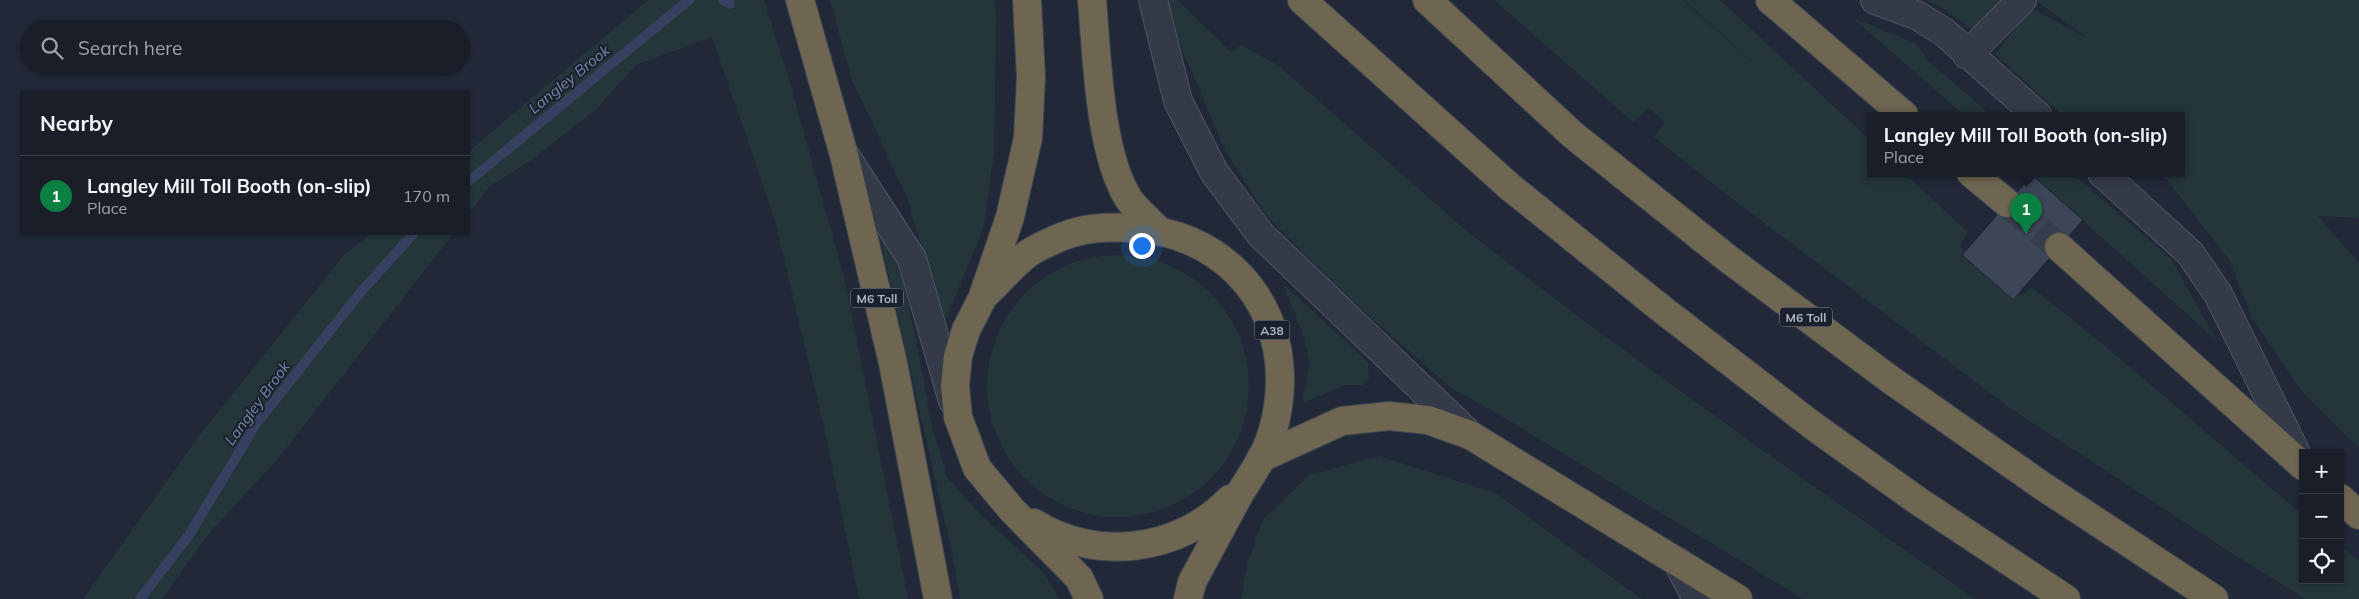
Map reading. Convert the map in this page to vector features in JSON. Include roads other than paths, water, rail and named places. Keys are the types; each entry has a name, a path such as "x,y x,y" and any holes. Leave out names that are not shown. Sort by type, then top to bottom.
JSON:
{"highway":[{"name":"M6 Toll","path":"800,0 844,155 892,363 938,599"},
{"name":"A38","path":"1028,0 1031,76 1028,138 1010,217 982,299 966,330 958,356 955,385 958,417 977,468 1012,510 1079,578 1089,599"},
{"name":"A38","path":"1092,0 1100,84 1112,162 1128,199 1157,229"},
{"path":"1302,0 1510,187 1663,310 1812,425 1918,501 2066,599"},
{"name":"M6 Toll","path":"1427,0 1573,135 1727,258 1891,380 2041,485 2214,599"},
{"path":"1770,0 1901,112"},
{"path":"1976,177 2007,204"},
{"name":"A38","path":"982,299 1026,254 1076,232 1114,226 1157,229 1192,240 1224,260 1250,285 1266,311 1275,338 1280,378 1276,417 1261,458 1245,483 1192,582 1188,599"},
{"path":"2059,247 2299,462"},
{"path":"1261,458 1342,421 1389,416 1428,420 1470,435 1738,599"},
{"name":"A38","path":"1012,510 1051,534 1080,543 1116,547 1154,543 1197,526 1220,510 1245,483"},
{"path":"2344,502 2359,515"}],"lane":[{"path":"1152,0 1178,101 1214,172 1261,235 1470,435"},
{"path":"1875,0 1918,16 1944,32 1967,55 2034,112"},
{"path":"1967,55 2022,0"},
{"path":"844,155 912,260 958,417"},
{"path":"2106,177 2190,252 2218,294 2299,459"},
{"path":"1677,561 1697,599"}],"waterway":[{"name":"Langley Brook","path":"470,180 689,0"},
{"name":"Langley Brook","path":"723,0 730,4"},
{"name":"Langley Brook","path":"140,599 189,535 256,424 360,293 412,235"}],"tunnel":[{"path":"2007,203 2059,247"}],"place":[{"name":"Langley Mill Toll Booth (on-slip)","path":"2026,234"}]}
